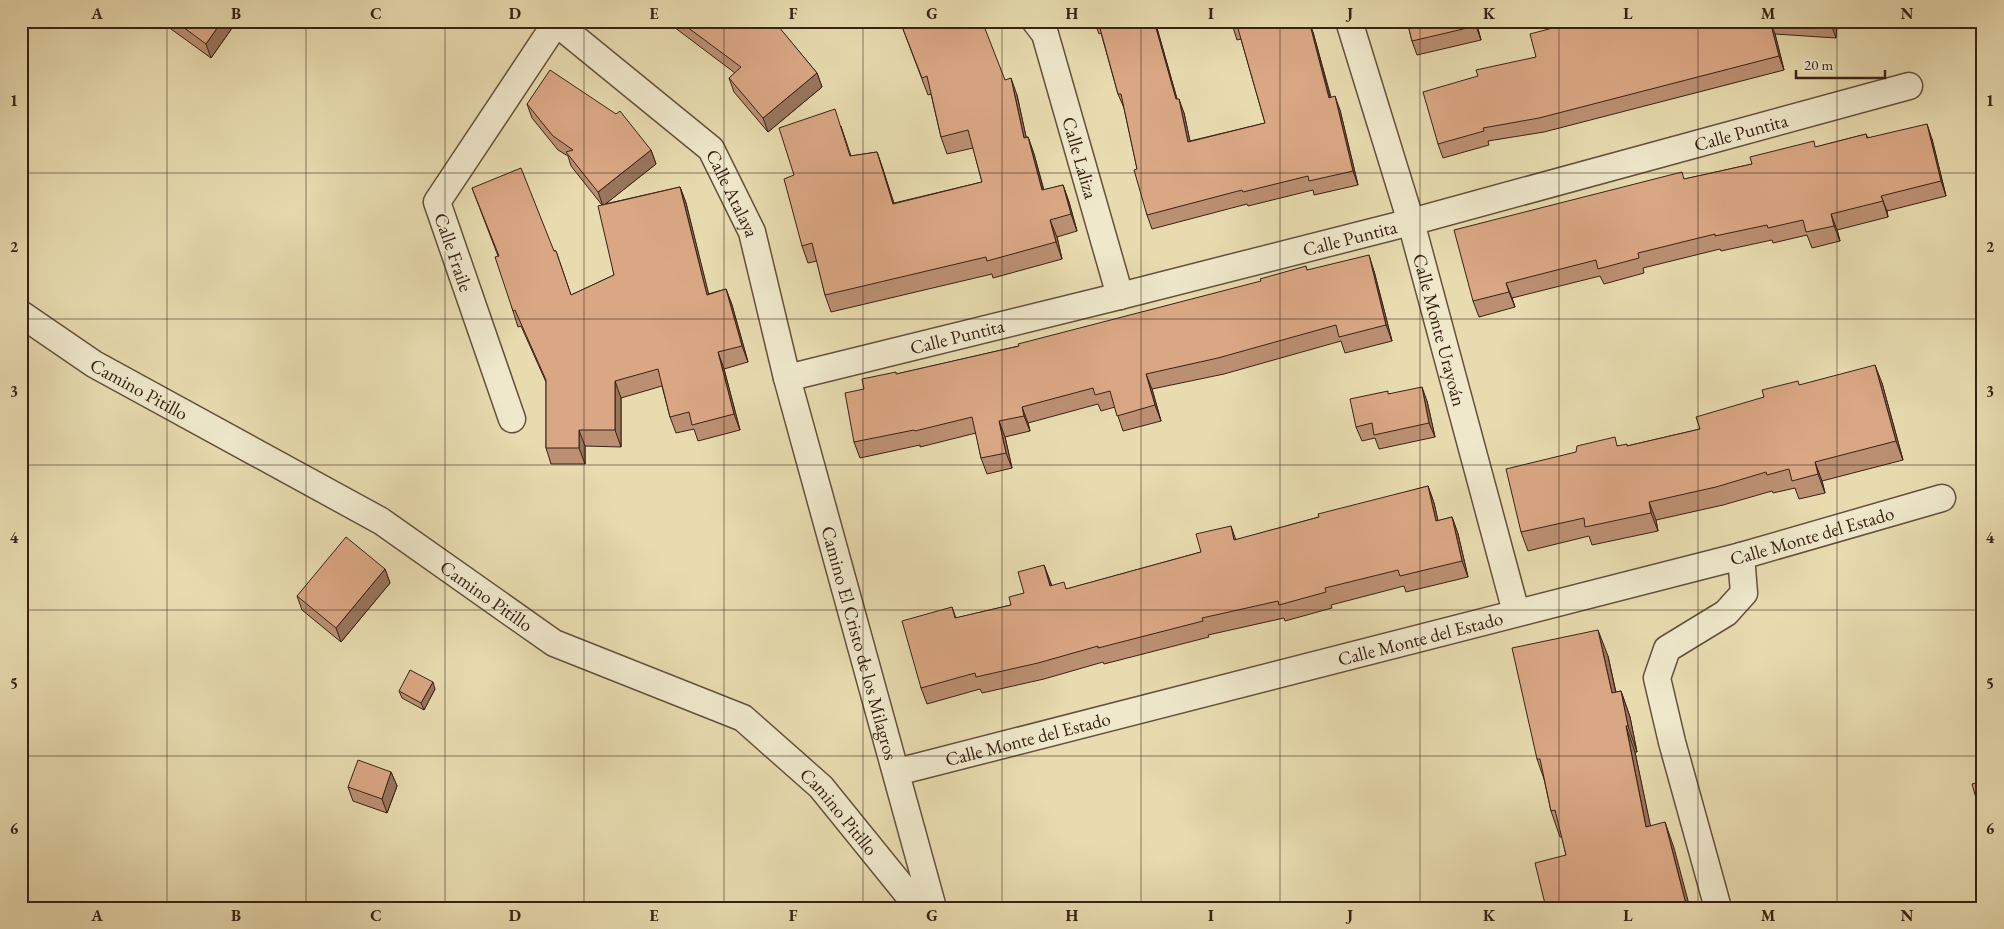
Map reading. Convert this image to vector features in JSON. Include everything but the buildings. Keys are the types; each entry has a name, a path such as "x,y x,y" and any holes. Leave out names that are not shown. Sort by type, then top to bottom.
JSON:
{"street":[{"name":"Calle Laliza","path":"1035,21 1045,34 1120,296"},
{"name":"Calle Monte Urayoán","path":"1349,21 1411,222 1516,612"},
{"name":"Calle Atalaya","path":"555,22 711,149 752,232 787,378"},
{"name":"Calle Fraile","path":"512,419 437,202 555,22"},
{"name":"Calle Puntita","path":"787,378 1411,222 1908,86"},
{"name":"Camino Pitillo","path":"21,314 94,364 381,521 554,643 743,718 821,787 919,908"},
{"name":"Camino El Cristo de los Milagros","path":"787,378 933,908"},
{"name":"Calle Monte del Estado","path":"897,772 1516,612 1741,556 1942,498"},
{"path":"1718,908 1672,742 1657,678 1667,649 1726,613 1744,594 1741,556"}]}
